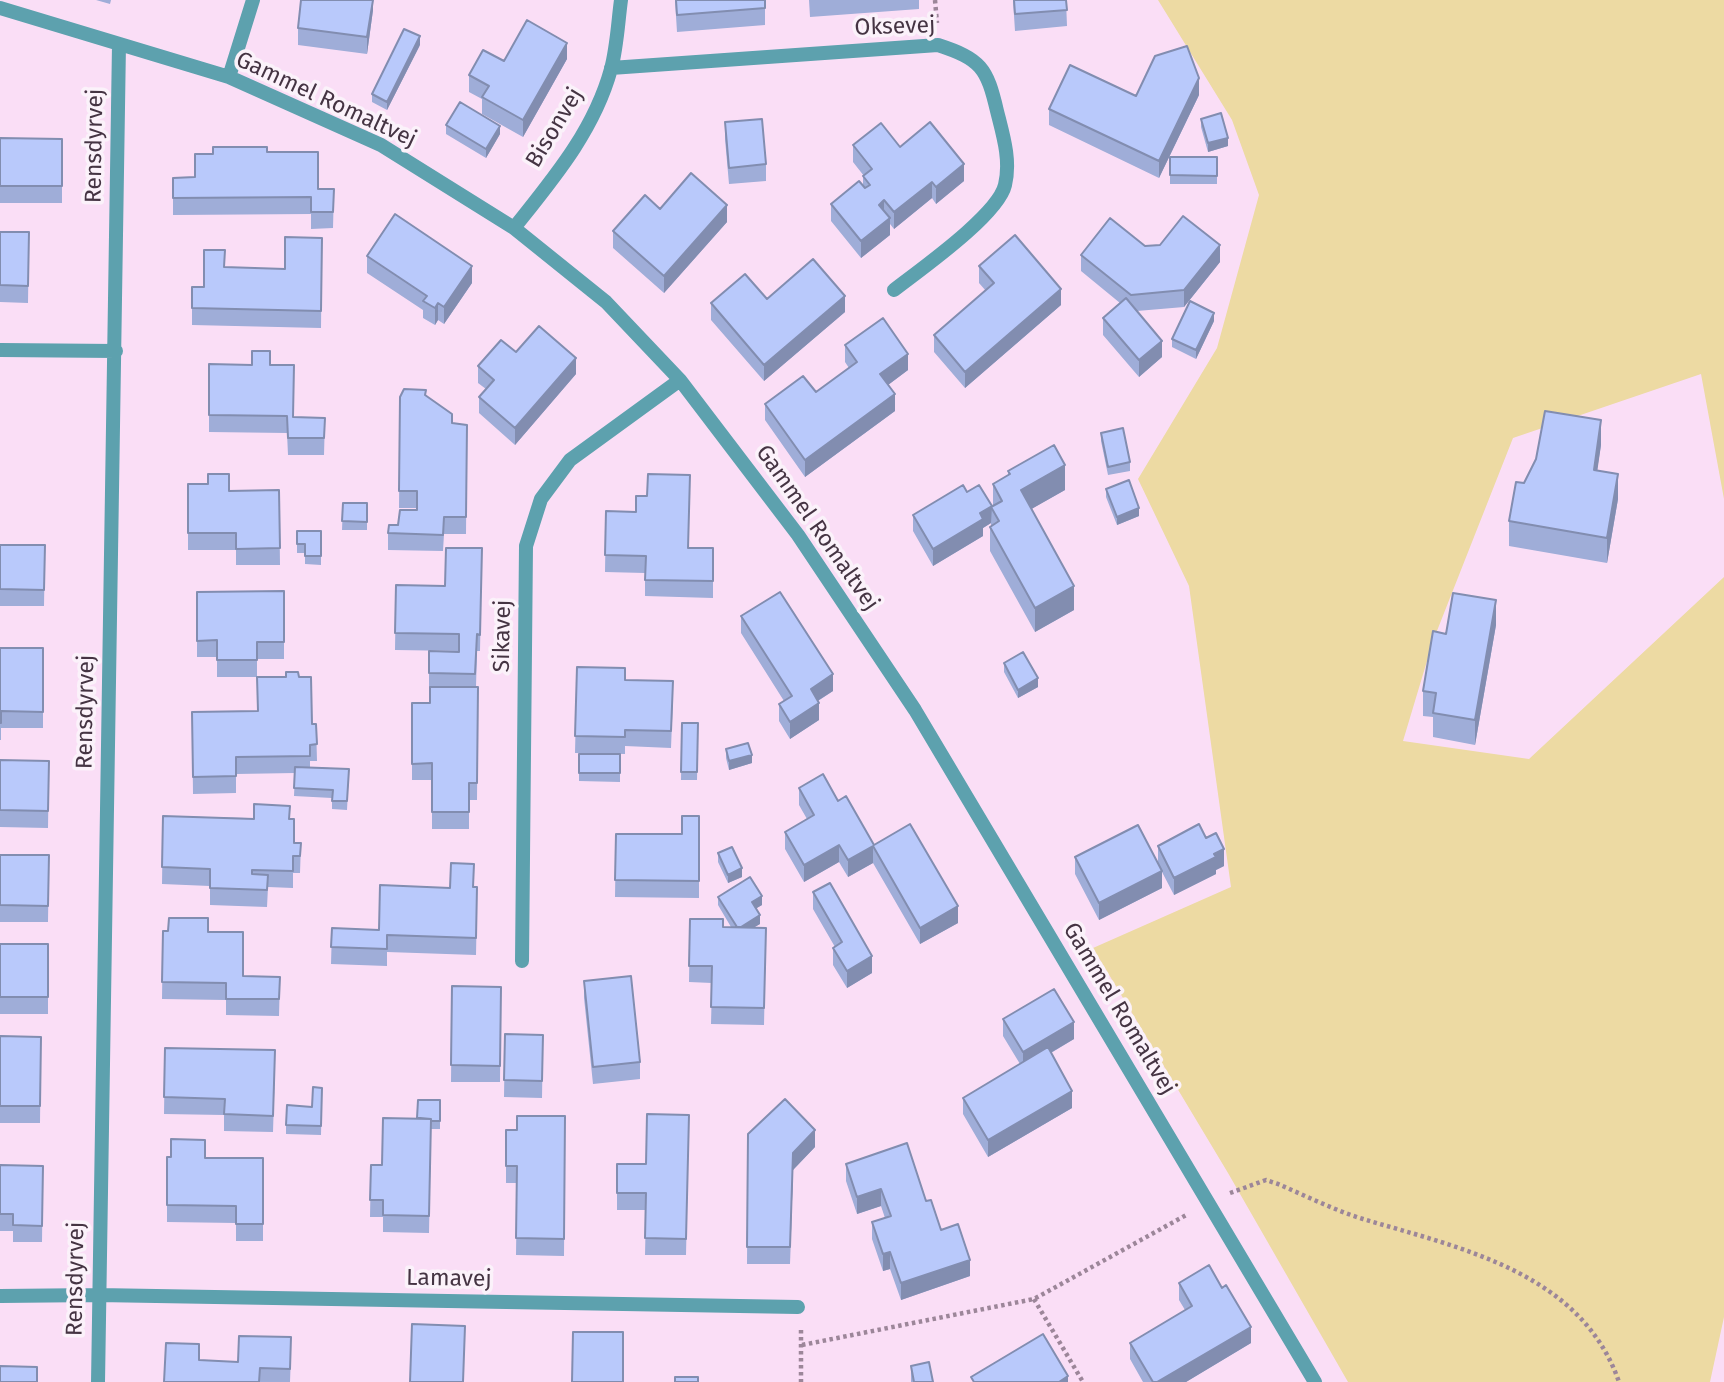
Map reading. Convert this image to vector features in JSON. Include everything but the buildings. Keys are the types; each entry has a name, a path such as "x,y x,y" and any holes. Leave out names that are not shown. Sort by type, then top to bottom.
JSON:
{"street":[{"path":"229,77 253,0"},
{"name":"Bisonvej","path":"514,228 568,160 594,115 611,68 621,0"},
{"name":"Gammel Romaltvej","path":"0,8 229,77 381,145 514,228 606,302 680,380 798,535 915,710 1315,1382"},
{"name":"Rensdyrvej","path":"98,1382 119,44"},
{"name":"Oksevej","path":"611,68 938,45 970,56 990,80 1007,153 1005,186 993,209 894,290"},
{"path":"0,350 116,351"},
{"name":"Sikavej","path":"522,961 527,546 541,499 570,460 680,380"},
{"name":"Lamavej","path":"0,1296 99,1295 798,1307"}],"path":[{"path":"802,1345 1034,1299 1208,1202 1266,1180 1362,1218 1449,1243 1487,1261 1525,1274 1576,1313 1619,1382"},
{"path":"1034,1299 1083,1382"},
{"path":"798,1307 802,1382"}],"shaded area":[{"path":"1158,0 1724,0 1724,499 1701,374 1513,438 1433,641 1403,741 1529,759 1724,577 1724,1317 1710,1382 1348,1382 1228,1173 1093,948 1231,887 1189,586 1138,479 1217,348 1259,195 1232,120"}]}
